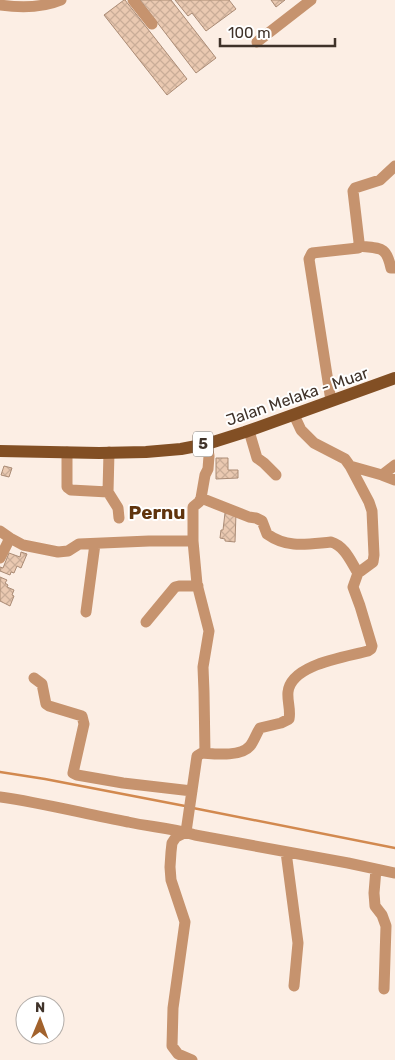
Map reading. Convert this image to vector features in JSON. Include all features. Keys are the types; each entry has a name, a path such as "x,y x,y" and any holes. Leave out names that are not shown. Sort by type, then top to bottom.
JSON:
{"main road":[{"name":"Jalan Melaka - Muar","path":"0,450 146,452 208,449 251,438 294,415 395,378"}],"street":[{"path":"0,5 30,7 61,0"},
{"path":"133,0 152,24"},
{"path":"257,42 311,0"},
{"path":"359,246 353,191 355,188 380,180 395,166"},
{"path":"331,401 309,259 312,253 358,248 359,246 382,249 387,253 391,268 395,268"},
{"path":"186,832 197,756 202,753 237,753 246,750 252,744 260,728 289,719 288,691 293,681 302,672 321,663 368,651 372,646 353,587 358,573 373,562 372,511 369,502 345,459 314,443 301,430 294,415"},
{"path":"251,438 257,458 264,462 276,475"},
{"path":"205,753 203,667 209,631 198,586 193,542 193,507 201,498 205,475 208,469 208,449"},
{"path":"67,452 67,487 71,490 108,492"},
{"path":"109,452 108,492 118,508 119,518"},
{"path":"382,475 395,465"},
{"path":"350,466 395,480"},
{"path":"201,498 262,521 268,534 285,544 331,542 337,544 342,547 358,573"},
{"path":"0,531 23,545 58,552 68,551 79,544 149,541 193,542"},
{"path":"0,558 10,538"},
{"path":"86,612 95,544"},
{"path":"146,622 176,588 179,586 198,586"},
{"path":"34,678 42,684 46,704 82,716 84,724 73,773 191,795"},
{"path":"0,797 395,873"},
{"path":"170,1060 172,1008 185,922 171,880 170,859 172,843 176,837 186,832"},
{"path":"286,852 298,943 294,986"},
{"path":"376,869 375,906 382,915 386,926 384,989"},
{"path":"172,1046 178,1054 192,1060"}],"building":[{"path":"124,0 187,79 167,95 104,15"},
{"path":"140,0 171,0 216,58 196,73"},
{"path":"175,0 229,0 236,9 206,31 192,13 188,16"},
{"path":"271,0 285,0 276,7"},
{"path":"216,458 228,458 228,470 238,470 238,478 216,479"},
{"path":"4,466 12,468 9,477 1,475"},
{"path":"225,513 236,513 235,542 225,541 225,539 220,538"},
{"path":"21,552 27,554 21,568 17,566 14,573 11,572 10,575 0,571 0,567 3,568 9,553 20,557"},
{"path":"0,577 7,580 5,583 8,585 7,587 14,590 10,606 0,601"}],"waterway":[{"path":"0,772 185,806"},
{"path":"193,808 395,848"}],"district":[{"name":"Pernu","path":"157,512"}]}
